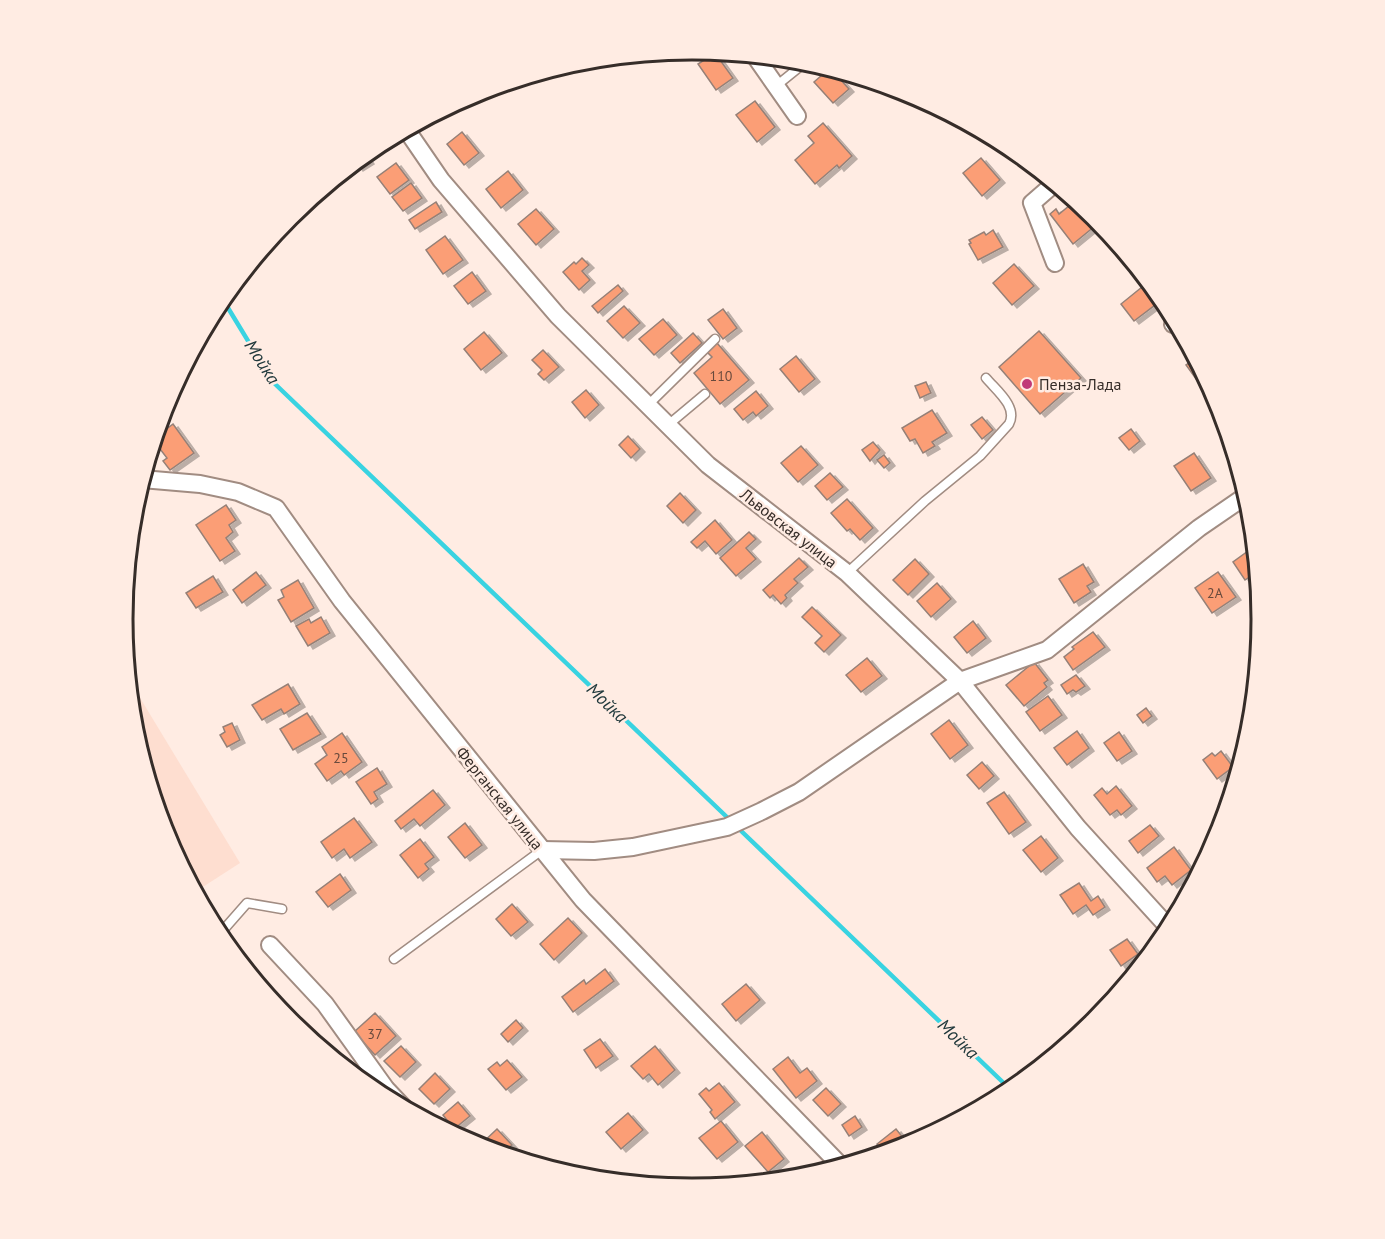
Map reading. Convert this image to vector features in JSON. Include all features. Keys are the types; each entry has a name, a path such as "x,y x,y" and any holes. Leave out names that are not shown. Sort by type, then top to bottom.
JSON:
{"street":[{"path":"761,64 797,116"},
{"name":"Львовская улица","path":"411,136 441,180 558,316 708,465 847,573 960,681 1078,828 1163,922"},
{"path":"1048,189 1032,203 1055,263"},
{"name":"Ферганская улица","path":"151,480 209,486 238,492 276,508 342,601 583,900 836,1160"},
{"path":"542,850 594,852 633,847 728,827 799,792 960,681 1047,650 1199,528 1239,501"},
{"path":"270,945 325,1004 384,1086"}],"lane":[{"path":"776,86 796,70"},
{"path":"648,405 715,339"},
{"path":"847,573 925,501 980,456 1009,424 1012,419 1011,408 986,378"},
{"path":"668,425 705,394"},
{"path":"394,959 542,850"},
{"path":"225,928 247,903 282,909"}],"shaded area":[{"path":"138,695 240,863 202,888 176,834 163,799 152,764"}],"building":[{"path":"704,60 721,61 733,78 716,90 698,64"},
{"path":"821,75 841,80 849,89 833,103 814,82"},
{"path":"755,101 775,127 757,142 736,115"},
{"path":"823,123 852,156 839,168 837,165 815,184 795,160 814,143 808,136"},
{"path":"462,132 479,153 464,165 447,144"},
{"path":"981,158 1000,180 982,196 963,173"},
{"path":"396,163 409,180 390,194 377,177"},
{"path":"508,171 523,190 501,208 486,189"},
{"path":"411,183 422,198 403,211 392,197"},
{"path":"436,202 442,212 415,229 409,220"},
{"path":"1069,206 1092,228 1073,244 1050,214 1056,209 1059,214"},
{"path":"536,209 554,229 536,245 518,224"},
{"path":"993,230 1003,247 978,260 969,240 984,232 986,235"},
{"path":"445,236 463,260 443,274 426,250"},
{"path":"582,258 589,265 582,271 590,280 579,290 563,272"},
{"path":"1014,264 1034,286 1012,305 993,283"},
{"path":"472,272 486,291 468,304 454,286"},
{"path":"618,285 623,291 598,313 592,306"},
{"path":"1142,287 1155,305 1134,321 1121,304"},
{"path":"624,306 640,323 623,338 607,321"},
{"path":"723,309 737,328 723,339 708,320"},
{"path":"663,319 677,335 654,355 639,339"},
{"path":"1039,331 1081,378 1040,414 999,367"},
{"path":"484,332 502,353 481,370 464,349"},
{"path":"693,333 702,343 680,363 671,353"},
{"path":"717,343 749,380 720,404 694,373 712,357 707,352"},
{"path":"543,350 559,367 544,380 538,374 542,370 532,360"},
{"path":"796,356 815,379 799,392 780,369"},
{"path":"1189,363 1199,383 1186,365"},
{"path":"926,382 931,393 920,398 915,386"},
{"path":"586,390 599,405 585,418 572,402"},
{"path":"756,391 768,406 756,416 753,412 743,420 734,409"},
{"path":"932,410 947,433 932,442 935,446 923,453 915,439 910,441 902,428"},
{"path":"982,417 993,430 982,439 971,425"},
{"path":"173,424 194,453 170,470 163,461 167,458 160,449 167,428"},
{"path":"1131,429 1140,441 1129,450 1119,438"},
{"path":"628,436 640,449 631,458 619,445"},
{"path":"873,442 880,450 870,461 862,450"},
{"path":"801,446 818,465 798,482 781,463"},
{"path":"1194,453 1211,478 1191,491 1174,466"},
{"path":"884,455 890,463 884,468 877,460"},
{"path":"830,473 843,487 827,500 815,486"},
{"path":"680,493 696,510 683,523 667,506"},
{"path":"847,499 873,528 860,540 850,529 847,531 831,513"},
{"path":"226,505 236,520 229,525 233,532 226,538 235,551 220,561 196,525"},
{"path":"715,520 732,540 716,554 705,541 697,548 691,542"},
{"path":"749,532 756,539 746,548 756,559 736,576 720,558"},
{"path":"1248,551 1250,576 1245,580 1233,562"},
{"path":"799,558 808,567 794,579 798,583 785,595 787,598 781,604 773,595 770,598 763,590"},
{"path":"915,559 929,574 908,595 893,580"},
{"path":"1083,564 1094,582 1087,586 1091,592 1074,603 1059,579"},
{"path":"256,572 266,585 242,603 233,590"},
{"path":"1218,572 1236,597 1212,613 1195,588"},
{"path":"213,576 223,592 196,608 186,593"},
{"path":"298,580 314,608 291,622 278,600 284,597 281,590"},
{"path":"937,583 951,599 931,617 917,601"},
{"path":"812,607 841,635 824,652 815,643 822,636 802,617"},
{"path":"321,617 330,633 308,646 296,626 309,619 311,623"},
{"path":"973,621 986,638 967,653 954,637"},
{"path":"1093,632 1105,647 1073,670 1064,657 1074,649 1072,647"},
{"path":"867,658 882,676 861,692 846,675"},
{"path":"1034,662 1048,680 1044,683 1047,687 1024,706 1006,685"},
{"path":"1076,675 1085,686 1076,692 1073,690 1067,694 1061,685"},
{"path":"288,684 300,704 284,714 281,709 262,720 252,705"},
{"path":"1048,696 1062,715 1040,731 1026,712"},
{"path":"1146,708 1152,716 1143,723 1137,715"},
{"path":"307,713 321,734 293,750 280,729"},
{"path":"949,720 968,745 950,759 931,734"},
{"path":"232,723 240,740 227,747 220,735 225,732 223,727"},
{"path":"1077,731 1089,748 1067,765 1054,748"},
{"path":"1119,732 1132,751 1117,761 1104,743"},
{"path":"342,733 362,762 344,775 341,771 327,781 315,764 327,755 322,747"},
{"path":"1221,751 1232,766 1217,779 1203,760 1212,753 1215,756"},
{"path":"982,762 994,776 979,789 967,775"},
{"path":"377,768 387,784 374,792 378,799 371,804 356,782"},
{"path":"1116,786 1132,806 1121,815 1117,810 1110,815 1094,795 1102,788 1107,794"},
{"path":"433,790 445,805 420,826 414,819 401,829 395,821"},
{"path":"1004,792 1026,822 1009,834 987,803"},
{"path":"354,818 372,842 350,858 344,849 332,858 321,842"},
{"path":"465,823 482,845 465,858 448,837"},
{"path":"1150,825 1159,836 1138,853 1129,841"},
{"path":"1041,836 1058,858 1041,872 1023,850"},
{"path":"420,839 434,857 425,864 429,869 418,878 400,855"},
{"path":"1174,847 1191,870 1172,885 1165,876 1157,882 1147,868"},
{"path":"340,874 351,890 328,907 316,892"},
{"path":"1079,883 1091,901 1098,896 1105,907 1093,915 1086,905 1073,914 1060,895"},
{"path":"512,904 528,922 511,936 496,919"},
{"path":"568,918 582,933 554,960 540,944"},
{"path":"1127,939 1138,954 1121,966 1110,950"},
{"path":"605,969 614,981 573,1012 562,997 584,980 586,984"},
{"path":"746,984 760,1000 736,1021 722,1004"},
{"path":"375,1013 396,1036 375,1055 354,1032"},
{"path":"516,1020 523,1028 508,1042 501,1034"},
{"path":"600,1039 613,1056 596,1068 584,1050"},
{"path":"401,1046 416,1062 400,1077 384,1061"},
{"path":"655,1046 675,1070 658,1085 649,1074 643,1079 631,1066"},
{"path":"788,1057 800,1073 807,1068 817,1081 796,1098 773,1069"},
{"path":"507,1060 522,1077 506,1090 488,1069 497,1062 500,1066"},
{"path":"435,1073 450,1089 434,1104 419,1089"},
{"path":"719,1083 735,1102 715,1119 710,1112 712,1110 699,1094 706,1088 709,1091"},
{"path":"826,1088 841,1104 828,1116 813,1100"},
{"path":"458,1102 470,1116 457,1126 449,1123 443,1115"},
{"path":"628,1113 643,1130 621,1149 606,1132"},
{"path":"855,1116 862,1127 849,1136 842,1125"},
{"path":"721,1121 738,1142 717,1159 699,1138"},
{"path":"497,1129 512,1145 509,1148 486,1139"},
{"path":"896,1129 903,1138 879,1146 877,1144"},
{"path":"762,1132 784,1159 768,1172 745,1146"}],"waterway":[{"name":"Мойка","path":"228,308 273,382 731,821"},
{"name":"Мойка","path":"737,827 1005,1084"}],"place":[{"name":"Пенза-Лада","path":"1027,384"}]}
